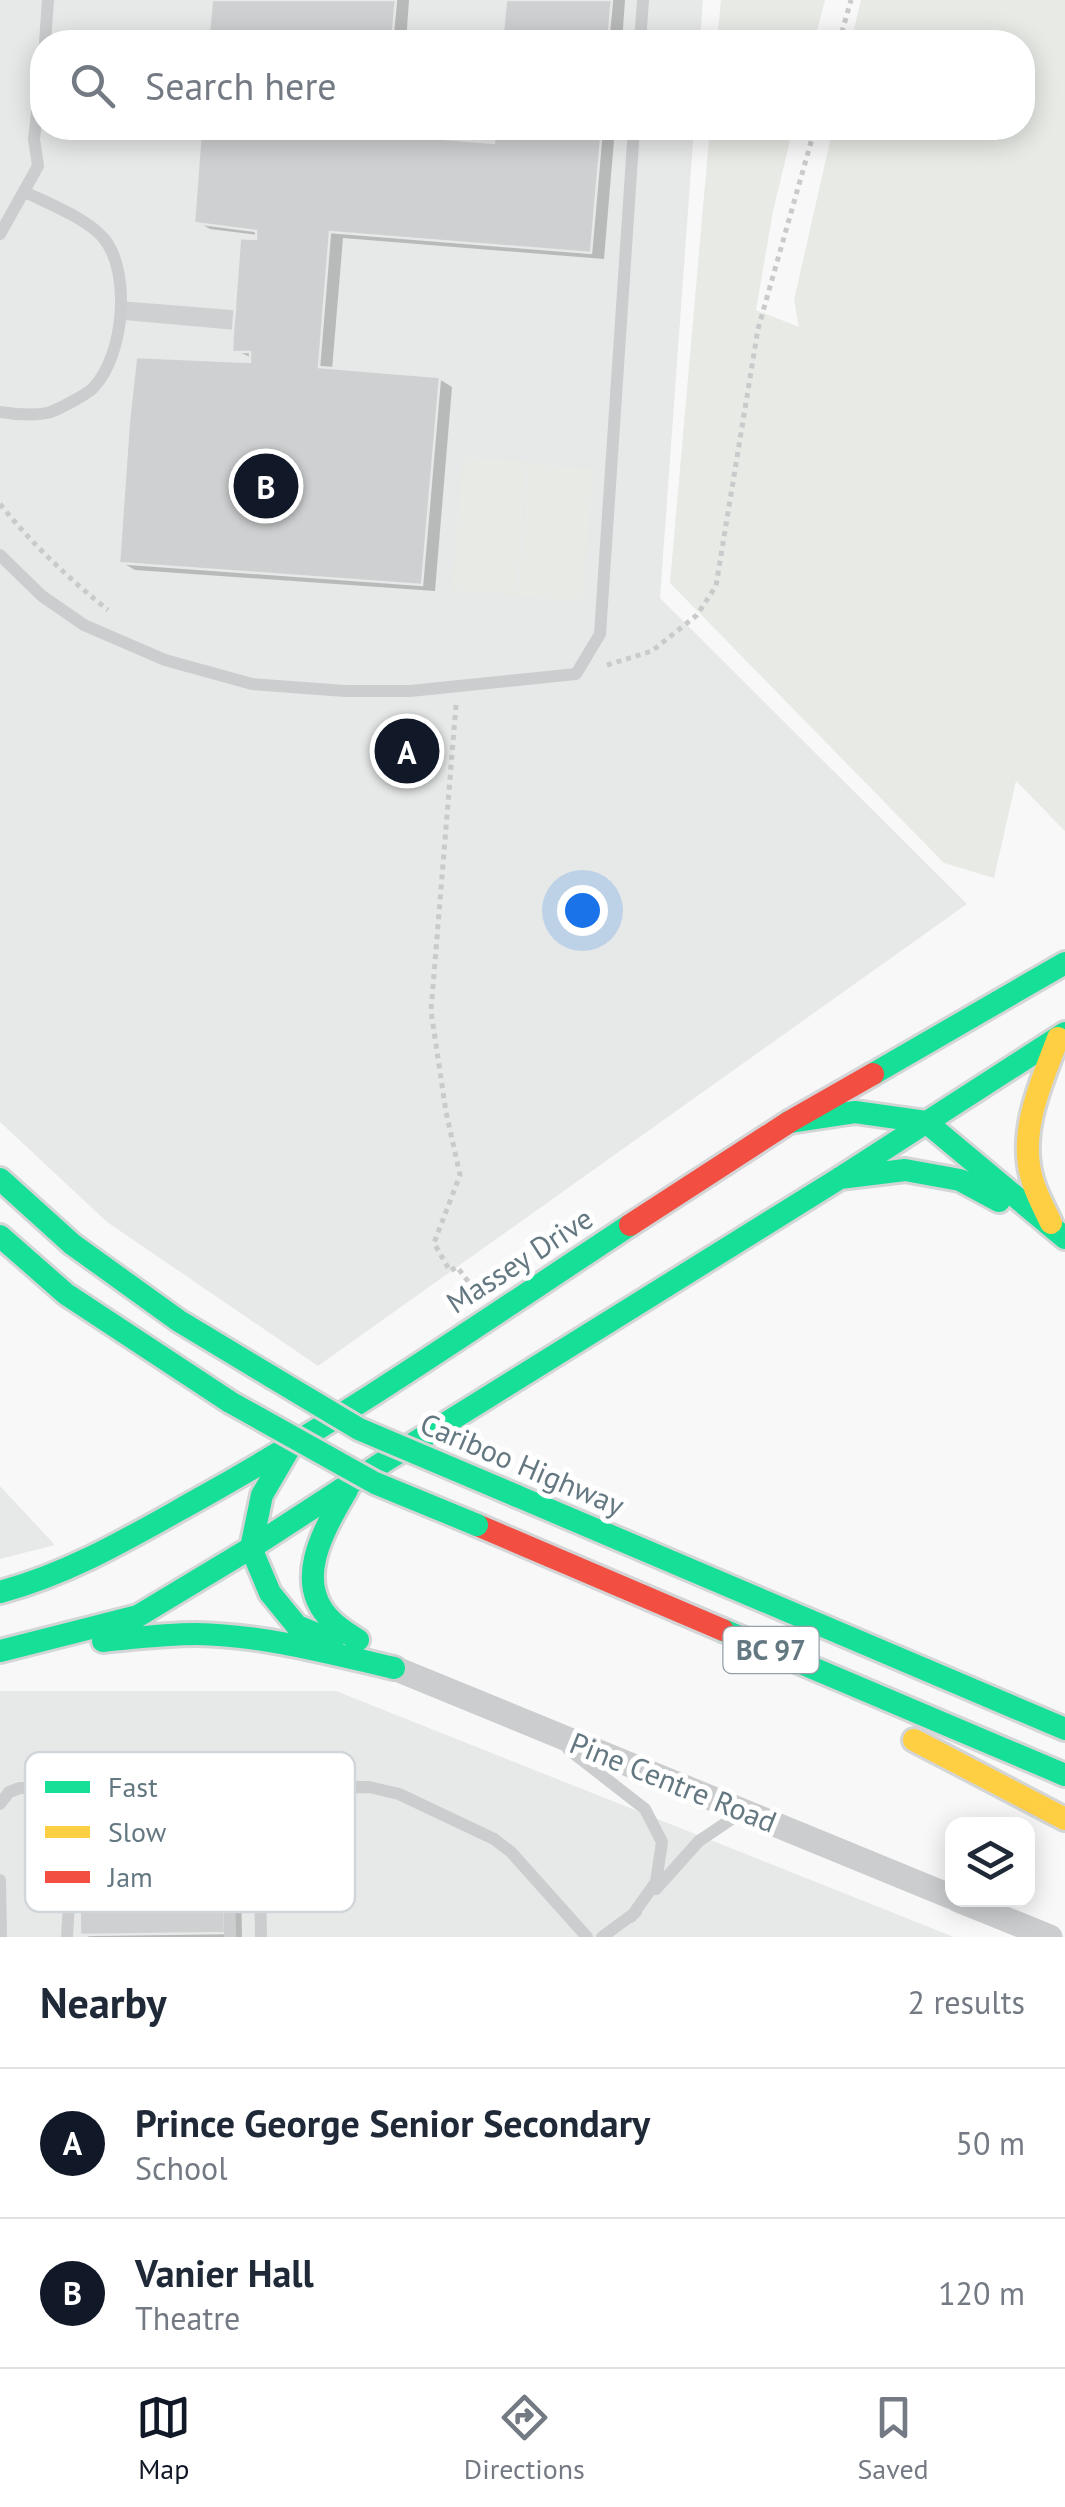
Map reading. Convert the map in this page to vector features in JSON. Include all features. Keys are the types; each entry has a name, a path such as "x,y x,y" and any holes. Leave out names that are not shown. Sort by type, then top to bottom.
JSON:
{"main road":[{"name":"Massey Drive","path":"0,1592 33,1583 96,1556 289,1448 789,1122 1065,963"},
{"path":"11,1652 138,1616 1061,1036"},
{"path":"1059,1234 1030,1173 1028,1128 1061,1036"},
{"path":"789,1122 855,1112 926,1122 1059,1234"},
{"path":"840,1178 905,1170 960,1180 1059,1234"},
{"name":"Cariboo Highway","path":"0,1179 72,1244 179,1321 359,1428 1065,1729"},
{"name":"BC 97","path":"0,1236 66,1294 230,1402 375,1483 1065,1775"},
{"path":"289,1448 262,1495 251,1548 270,1593 297,1626 394,1668"},
{"path":"350,1484 310,1565 312,1588 328,1618 394,1668"},
{"path":"628,1590 1065,1819"},
{"path":"11,1652 194,1634 262,1640 394,1668"}],"street":[{"name":"Pine Centre Road","path":"394,1668 945,1894"},
{"name":"Pine Centre Road","path":"977,1907 1050,1937"}],"lane":[{"path":"46,30 48,0"},
{"path":"641,30 643,0"},
{"path":"0,234 38,166 34,140"},
{"path":"0,555 42,596 84,625 164,660 252,684 345,692 410,692 576,674 600,634 633,140"},
{"path":"0,412 48,413 93,389 107,368 118,336 122,294 114,255 103,236 25,192"},
{"path":"553,1733 645,1809 662,1842 656,1882 631,1917"},
{"path":"355,1786 399,1794 494,1839 512,1852 587,1937"},
{"path":"0,1804 9,1792 25,1788"},
{"path":"602,1937 631,1917 699,1841 742,1812"},
{"path":"0,1880 1,1937"},
{"path":"67,1937 68,1912"},
{"path":"262,1912 262,1937"}],"path":[{"path":"842,30 851,0"},
{"path":"576,674 652,651 697,615 716,586 758,329 812,140"},
{"path":"0,504 64,574 112,614"},
{"path":"458,686 432,1011 446,1112 460,1174 434,1243 450,1271 458,1268 478,1295"}],"shaded area":[{"path":"0,0 703,0 701,30 30,30 30,140 693,140 660,598 967,904 318,1366 107,1222 0,1122"},
{"path":"721,0 825,0 817,30 718,30"},
{"path":"861,0 1065,0 1065,831 1016,781 994,878 944,863 670,583 709,140 790,140 756,310 799,327 794,300 830,140 1035,140 1035,30 854,30"},
{"path":"463,457 527,462 516,595 452,590"},
{"path":"529,464 593,469 582,601 518,596"},
{"path":"0,1486 55,1545 0,1559"},
{"path":"0,1691 336,1691 954,1937 0,1937"}],"building":[{"path":"212,0 396,0 393,30 209,30"},
{"path":"506,0 612,0 609,30 503,30"},
{"path":"200,140 601,140 591,253 330,232 319,367 440,377 422,585 119,563 136,357 250,362 250,352 232,352 240,238 256,239 256,231 194,223"},
{"path":"123,300 235,309 233,331 121,321"},
{"path":"80,1912 225,1912 225,1933 80,1935"}],"traffic: fast":[{"path":"873,1074 1065,963"},
{"path":"0,1651 138,1616 1065,1033"},
{"path":"789,1122 855,1112 926,1122 1065,1238"},
{"path":"840,1178 905,1170 960,1180 999,1201"},
{"path":"0,1179 72,1244 179,1321 272,1377"},
{"path":"0,1592 54,1574 106,1550 260,1464 630,1225"},
{"path":"0,1236 66,1294 230,1402"},
{"path":"272,1377 359,1429 517,1496"},
{"path":"230,1402 375,1483 477,1525"},
{"path":"289,1449 262,1495 251,1548 270,1593 297,1626 333,1641"},
{"path":"347,1490 316,1555 314,1589 320,1606 332,1621 358,1640"},
{"path":"517,1496 1065,1729"},
{"path":"723,1630 1065,1775"},
{"path":"103,1641 221,1635 296,1646 394,1668"}],"traffic: slow":[{"path":"1051,1223 1032,1179 1028,1143 1039,1089 1058,1038"},
{"path":"914,1740 1065,1819"}],"traffic: jam":[{"path":"630,1225 789,1122 873,1074"},
{"path":"477,1525 723,1630"}],"place":[{"name":"Vanier Hall","path":"266,486"},
{"name":"Prince George Senior Secondary","path":"407,751"}]}
